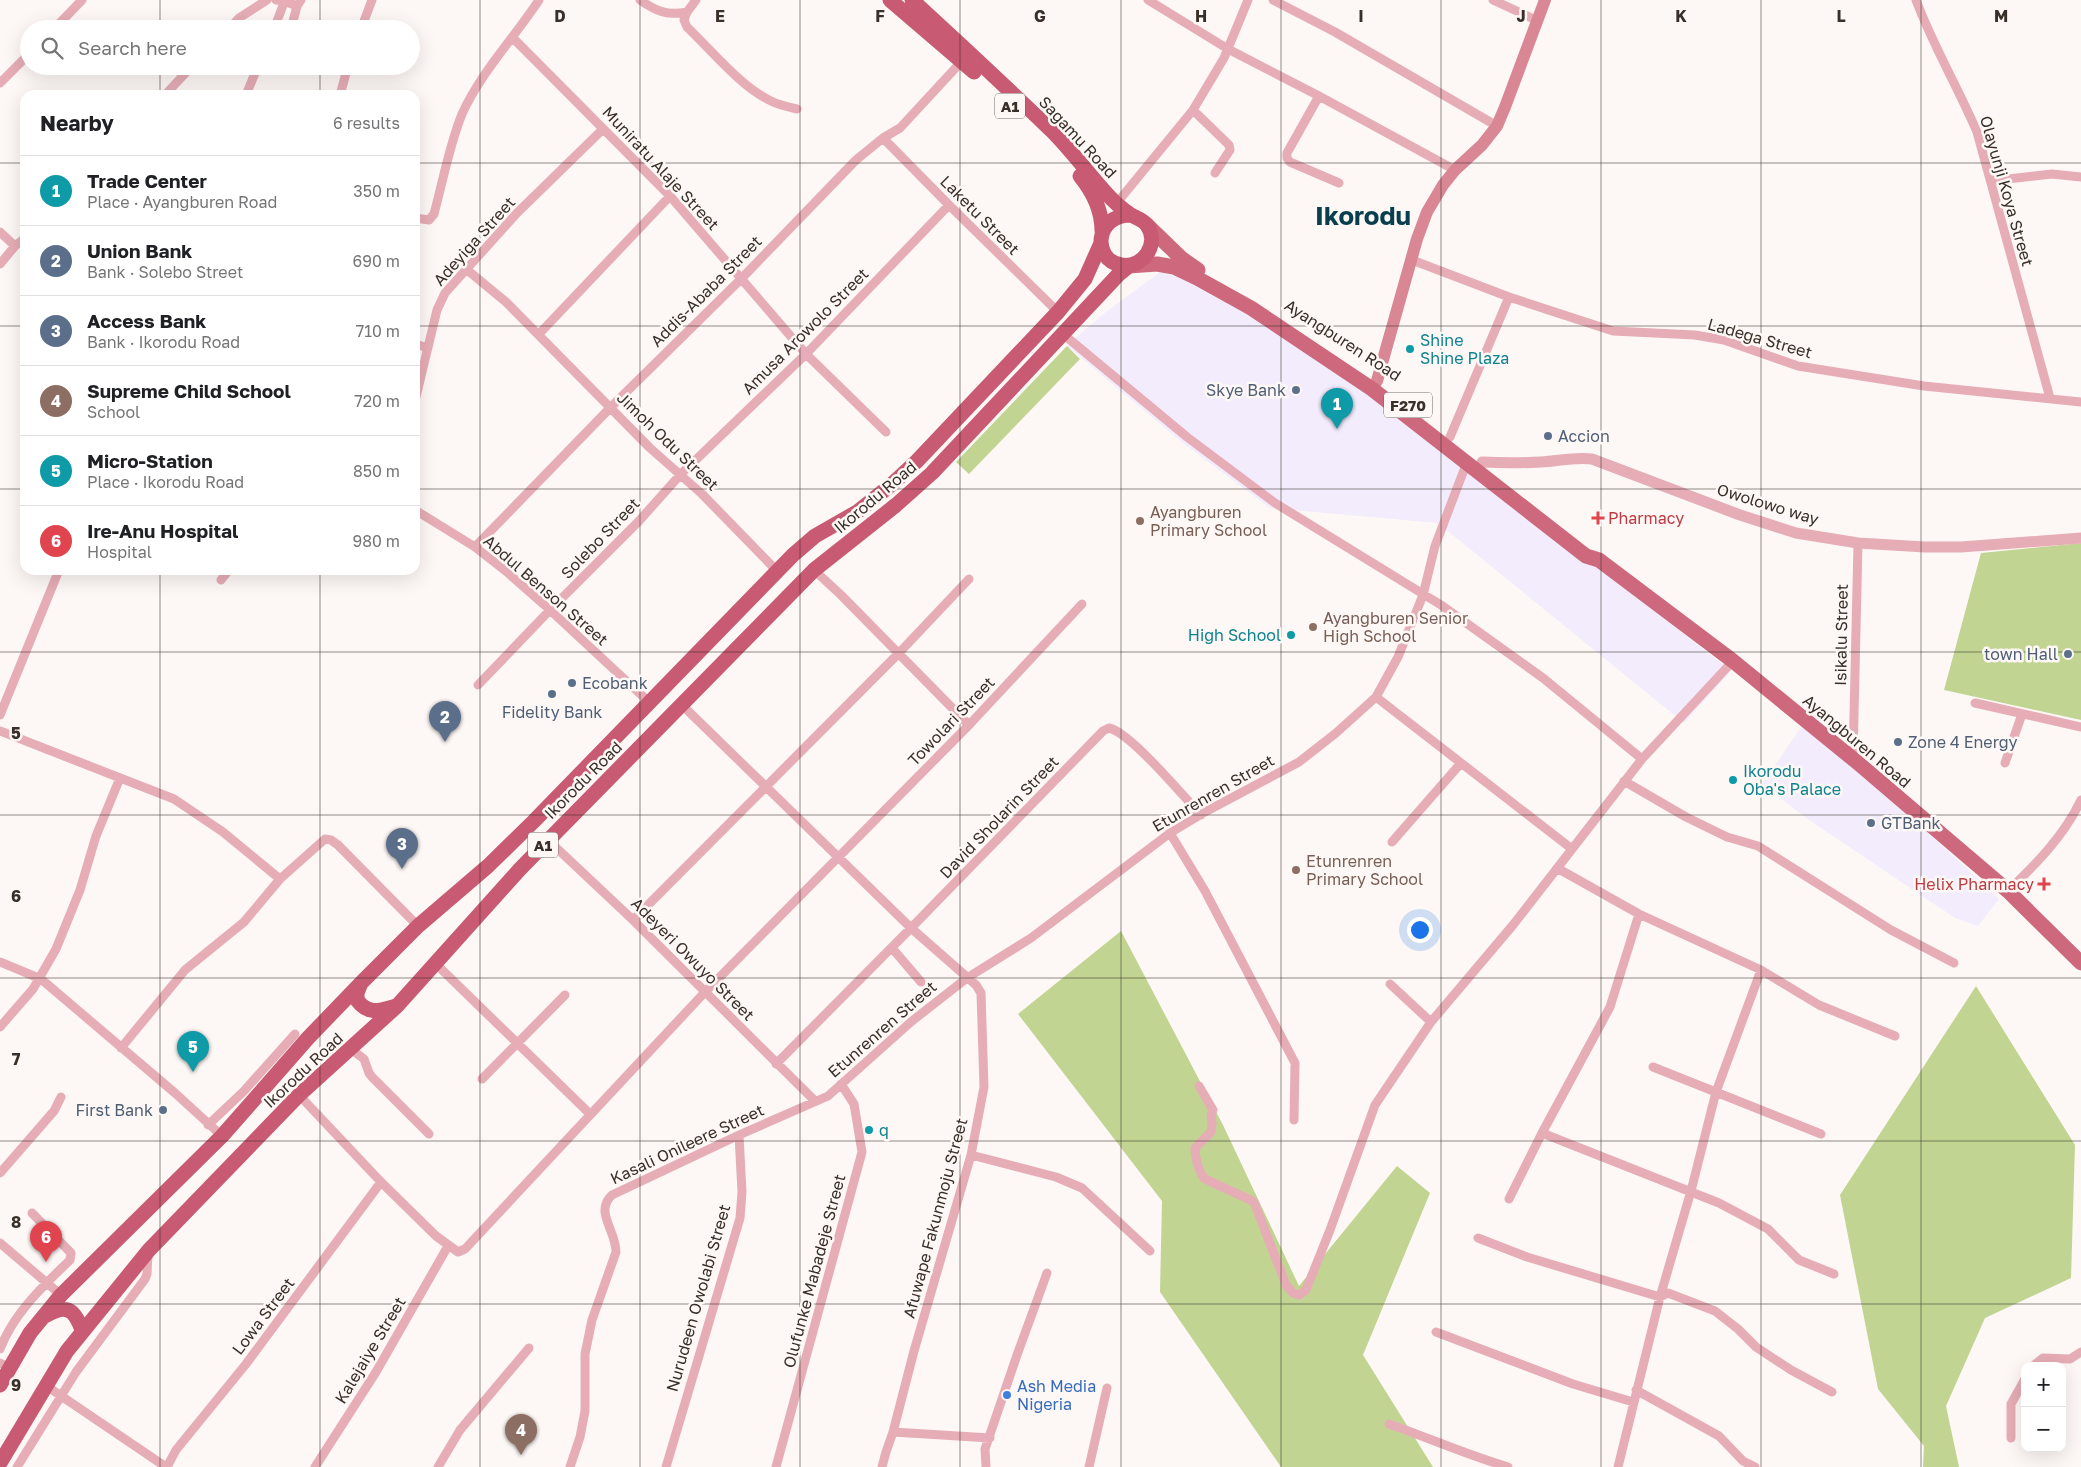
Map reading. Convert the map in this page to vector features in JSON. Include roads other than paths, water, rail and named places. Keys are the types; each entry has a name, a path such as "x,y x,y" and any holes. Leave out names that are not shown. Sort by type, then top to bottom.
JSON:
{"highway":[{"name":"Sagamu Road","path":"890,0 962,61 1075,169 1095,198 1102,220 1102,237"},
{"name":"Sagamu Road","path":"912,0 1051,130 1116,204 1131,215"},
{"path":"1122,215 1131,215 1147,225 1151,233 1152,242 1150,251 1145,258 1130,266 1121,265 1108,259 1102,237 1114,218 1122,215"},
{"name":"Ikorodu Road","path":"0,1385 5,1365 61,1294 222,1136 308,1038 362,982 418,926 488,866 534,821 777,571 815,536 857,512 891,486 917,461 1058,312 1086,279 1102,237"},
{"name":"Ikorodu Road","path":"0,1462 46,1385 82,1330 149,1250 299,1095 397,1006 520,869 814,570 896,504 932,472 1118,275 1130,266"},
{"path":"362,982 357,992 357,1000 367,1010 373,1012 397,1006"},
{"path":"43,1317 63,1309 68,1310 77,1317 82,1330"}],"main road":[{"path":"1377,381 1417,239 1427,212 1443,185 1455,170 1482,145 1496,126 1545,0"},
{"name":"F270","path":"1147,225 1199,274"},
{"name":"F270","path":"1130,266 1157,264 1199,274"},
{"name":"Ayangburen Road","path":"1199,274 1254,302 1377,381 1450,437 1475,462"},
{"name":"Ayangburen Road","path":"1199,274 1372,389 1475,462 1590,548 1599,560 1733,661 1852,759 2008,891 2081,963"}],"street":[{"path":"63,20 82,0"},
{"path":"237,20 267,0"},
{"path":"276,20 281,0 299,3 294,20"},
{"path":"364,20 372,0"},
{"path":"420,219 429,220 434,214 462,114 483,77 539,0"},
{"path":"640,0 662,12 673,15 687,12"},
{"path":"696,0 687,12 684,20 687,27 726,68 771,101 797,109"},
{"path":"1148,0 1228,49 1455,170"},
{"path":"1116,204 1193,110 1228,49 1248,0"},
{"path":"1273,0 1335,32 1496,126"},
{"path":"1493,0 1538,21"},
{"name":"Olayunji Koya Street","path":"1916,0 1939,55 1961,95 1977,132 2050,398"},
{"name":"Muniratu Alaje Street","path":"513,38 670,196 806,354 886,432"},
{"name":"Addis-Ababa Street","path":"475,547 611,407 741,279 856,160 883,138 900,128 962,61"},
{"path":"0,83 20,63"},
{"path":"170,90 184,75"},
{"path":"248,90 254,75"},
{"path":"341,90 346,75"},
{"path":"1319,96 1287,153 1287,158 1290,162 1339,183"},
{"path":"1193,110 1229,145 1230,150 1215,173"},
{"name":"Adeyiga Street","path":"420,381 437,310 445,293 517,213 603,129"},
{"name":"Laketu Street","path":"883,138 1058,312"},
{"path":"1991,181 2052,174 2081,176"},
{"path":"539,334 670,196"},
{"name":"Amusa Arowolo Street","path":"680,475 806,354 949,205"},
{"path":"0,232 15,246"},
{"path":"0,264 20,242"},
{"name":"Ladega Street","path":"1412,260 1509,297 1613,331 1695,335 1724,340 1798,366 1924,386 2081,402"},
{"name":"Jimoh Odu Street","path":"466,269 506,302 539,334 680,475 730,522 777,571"},
{"path":"1450,437 1509,297"},
{"path":"1063,334 1150,407 1276,503 1441,605 1543,678 1642,759"},
{"path":"420,346 428,348"},
{"name":"Owolowo way","path":"1475,462 1518,463 1573,457 1592,459 1758,521 1796,533 1858,543 1961,547 2081,538"},
{"name":"Etunrenren Street","path":"815,1101 828,1096 912,1021 967,978 1030,938 1170,833 1299,762 1336,734 1376,697 1398,657 1423,595 1435,546 1475,462"},
{"name":"Solebo Street","path":"478,685 639,521 680,475"},
{"name":"Abdul Benson Street","path":"420,513 475,547 550,610 649,702"},
{"name":"Isikalu Street","path":"1852,759 1858,543"},
{"path":"814,570 969,725"},
{"path":"0,715 56,575"},
{"path":"221,580 226,575"},
{"path":"633,920 898,654 969,580"},
{"name":"Towolari Street","path":"448,1246 458,1252 465,1249 705,992 969,725 1082,604"},
{"path":"1199,1086 1212,1110 1210,1132 1195,1148 1195,1156 1203,1175 1205,1179 1212,1183 1224,1186 1254,1202 1286,1285 1293,1293 1299,1296 1306,1290 1375,1105 1431,1022 1513,925 1642,759 1733,661"},
{"path":"1376,697 1572,849"},
{"path":"1974,703 2081,727"},
{"name":"Afuwape Fakunmoju Street","path":"682,705 911,928 981,993 984,1087 971,1155 914,1351 894,1432 882,1467"},
{"path":"2005,763 2022,714"},
{"name":"David Sholarin Street","path":"776,1064 1103,731 1109,728 1117,730 1130,740 1200,815"},
{"path":"0,731 174,799 222,832 280,879"},
{"path":"1392,842 1461,763"},
{"path":"0,1026 23,1002 41,979 56,949 96,836 120,778"},
{"path":"1624,781 1727,837 1758,846 1891,930 1954,963"},
{"path":"2008,891 2054,843 2074,815 2081,800"},
{"path":"1170,833 1205,891 1295,1063 1294,1120"},
{"path":"121,1048 185,970 244,922 280,879 325,839 331,840 418,926"},
{"name":"Adeyeri Owuyo Street","path":"548,840 633,920 815,1101"},
{"path":"1557,868 1639,914 1760,970 1819,1005 1895,1036"},
{"path":"1509,1199 1542,1133 1610,1007 1639,914"},
{"path":"892,948 922,982"},
{"path":"0,962 41,979 175,1093 208,1126 222,1136"},
{"path":"436,964 590,1114"},
{"path":"1618,1467 1660,1297 1691,1191 1716,1092 1760,970"},
{"path":"1390,984 1431,1022"},
{"path":"482,1079 565,995"},
{"path":"208,1126 243,1092 295,1034"},
{"path":"351,1048 364,1059 372,1077 429,1134"},
{"path":"1653,1067 1822,1134"},
{"name":"Olufunke Mabadeje Street","path":"776,1467 862,1152 854,1104 842,1084"},
{"path":"299,1095 381,1182 448,1246"},
{"path":"0,1173 54,1111 61,1097"},
{"name":"Kasali Onileere Street","path":"570,1467 580,1437 585,1411 585,1354 592,1320 616,1252 616,1242 604,1211 605,1202 612,1195 815,1101"},
{"path":"1542,1133 1719,1203 1768,1230 1799,1260 1834,1274"},
{"name":"Nurudeen Owolabi Street","path":"666,1467 740,1218 742,1192 739,1135"},
{"path":"971,1155 1056,1177 1082,1188 1150,1252"},
{"name":"Lowa Street","path":"166,1467 176,1450 246,1364 381,1182"},
{"path":"0,1349 10,1326 47,1283 70,1260 71,1253 32,1213"},
{"path":"1478,1238 1527,1256 1660,1297 1668,1293 1715,1311 1738,1328 1756,1347 1791,1370 1832,1392"},
{"path":"0,1243 61,1294"},
{"name":"Kalejaiye Street","path":"315,1467 376,1372 448,1246"},
{"path":"17,1467 61,1395 145,1279 149,1250"},
{"path":"986,1467 985,1449 1047,1272"},
{"path":"1436,1332 1573,1384 1633,1402"},
{"path":"438,1467 460,1430 529,1348"},
{"path":"2038,1362 2044,1358 2070,1358 2081,1352"},
{"path":"46,1385 166,1467"},
{"path":"2010,1438 2011,1404 2021,1386"},
{"path":"1089,1467 1107,1388"},
{"path":"1636,1390 1719,1436 1743,1461 1755,1467"},
{"path":"1389,1424 1444,1444 1470,1456 1508,1467"},
{"path":"894,1432 990,1438"}],"place":[{"name":"Shine Shine Plaza","path":"1410,349"},
{"name":"Skye Bank","path":"1296,390"},
{"name":"Trade Center","path":"1337,429"},
{"name":"Accion","path":"1548,436"},
{"name":"Pharmacy","path":"1598,518"},
{"name":"Ayangburen Primary School","path":"1140,521"},
{"name":"Ayangburen Senior High School","path":"1313,627"},
{"name":"High School","path":"1291,635"},
{"name":"town Hall","path":"2068,654"},
{"name":"Ecobank","path":"572,683"},
{"name":"Fidelity Bank","path":"552,694"},
{"name":"Union Bank","path":"445,742"},
{"name":"Zone 4 Energy","path":"1898,742"},
{"name":"Ikorodu Oba's Palace","path":"1733,780"},
{"name":"GTBank","path":"1871,823"},
{"name":"Access Bank","path":"402,869"},
{"name":"Etunrenren Primary School","path":"1296,870"},
{"name":"Helix Pharmacy","path":"2044,884"},
{"name":"Micro-Station","path":"193,1072"},
{"name":"First Bank","path":"163,1110"},
{"name":"q","path":"869,1130"},
{"name":"Ire-Anu Hospital","path":"46,1262"},
{"name":"Ash Media Nigeria","path":"1007,1395"},
{"name":"Supreme Child School","path":"521,1455"}],"district":[{"name":"Ikorodu","path":"1363,215"}]}
